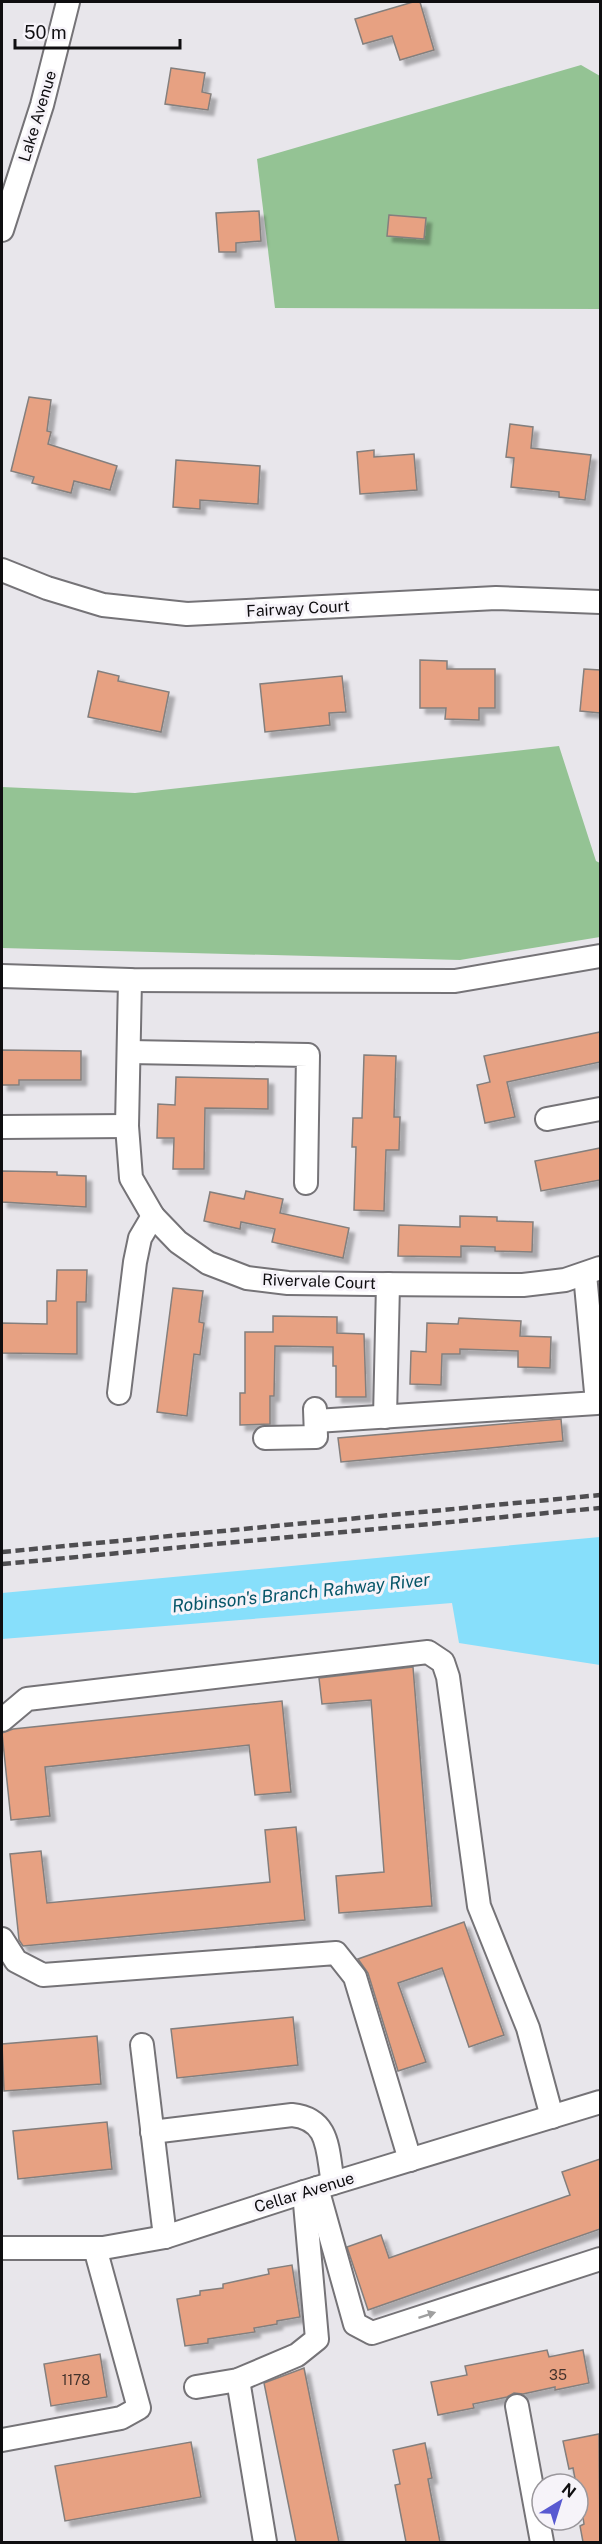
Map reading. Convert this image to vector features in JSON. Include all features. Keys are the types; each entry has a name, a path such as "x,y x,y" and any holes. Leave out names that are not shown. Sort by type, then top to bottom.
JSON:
{"street":[{"name":"Lake Avenue","path":"2,230 9,182 42,105 68,2"},
{"name":"Fairway Court","path":"2,570 47,588 103,605 187,614 496,598 600,602"},
{"path":"2,976 130,980 455,981 600,956"},
{"name":"Rivervale Court","path":"130,980 127,1126 131,1178 153,1216 178,1242 208,1263 247,1278 288,1283 523,1285 565,1280 593,1271"},
{"path":"129,1052 308,1055 306,1182"},
{"path":"547,1119 600,1109"},
{"path":"2,1126 127,1126"},
{"path":"119,1393 135,1262 140,1238 153,1216"},
{"path":"265,1438 316,1437 316,1415 385,1417 597,1403 593,1271"},
{"path":"385,1417 388,1284"},
{"path":"2,1720 27,1699 428,1652 443,1662 448,1677 479,1906 528,2028 552,2117"},
{"path":"2,1939 16,1961 43,1975 336,1953 355,1977 410,2160"},
{"path":"142,2045 165,2237"},
{"name":"Cellar Avenue","path":"2,2248 95,2248 165,2237 318,2187 600,2102"},
{"path":"152,2132 291,2115 302,2116 321,2127 318,2187 317,2339 297,2355 238,2380 196,2387"},
{"path":"318,2187 355,2324 372,2333 600,2259"},
{"path":"2,2440 121,2418 139,2408 95,2248"},
{"path":"238,2380 265,2542"},
{"path":"517,2406 542,2542"}],"green space":[{"path":"581,65 600,76 600,309 275,308 257,159"},
{"path":"559,746 596,861 600,863 600,937 460,960 2,948 2,787 135,793"}],"water":[{"name":"Robinson's Branch Rahway River","path":"600,1537 600,1665 459,1643 452,1603 2,1639 2,1593"}],"building":[{"path":"420,2 434,50 400,60 392,36 363,44 355,19"},
{"path":"171,68 205,73 202,92 211,94 208,110 165,104"},
{"path":"259,211 261,241 236,243 236,252 219,252 216,213"},
{"path":"389,215 426,218 424,239 387,236"},
{"path":"29,397 51,400 47,431 51,432 48,444 117,466 110,490 74,481 71,493 32,483 34,477 11,471"},
{"path":"510,424 533,427 531,448 591,455 585,500 559,497 559,492 511,487 514,458 506,457"},
{"path":"374,450 374,457 414,454 417,490 360,494 357,452"},
{"path":"176,460 260,466 258,504 200,500 200,509 173,507"},
{"path":"420,660 447,661 447,669 495,669 495,708 479,708 479,720 445,719 446,708 420,708"},
{"path":"584,669 600,670 600,713 580,711"},
{"path":"98,671 119,676 118,681 169,692 161,732 88,717"},
{"path":"342,676 346,712 329,713 330,725 265,732 260,684"},
{"path":"600,1032 600,1062 507,1082 515,1117 485,1123 477,1085 490,1082 484,1056"},
{"path":"2,1050 81,1051 81,1080 19,1080 19,1085 2,1085"},
{"path":"364,1055 396,1056 394,1117 400,1117 399,1150 386,1150 384,1211 354,1210 356,1147 352,1147 353,1118 362,1118"},
{"path":"176,1077 268,1079 268,1109 205,1108 204,1169 173,1169 174,1138 157,1138 158,1104 175,1105"},
{"path":"600,1148 600,1180 541,1191 535,1161"},
{"path":"2,1171 57,1172 57,1175 86,1176 86,1207 2,1202"},
{"path":"246,1191 283,1199 280,1213 349,1228 343,1258 272,1242 275,1229 241,1222 240,1229 204,1221 210,1192 244,1199"},
{"path":"460,1216 497,1217 497,1221 533,1222 532,1252 495,1251 495,1247 461,1246 461,1257 398,1256 399,1225 460,1227"},
{"path":"57,1270 87,1270 86,1302 77,1302 77,1354 2,1353 2,1323 47,1324 47,1301 56,1301"},
{"path":"173,1288 203,1291 199,1322 204,1323 200,1355 194,1354 187,1416 157,1412"},
{"path":"273,1316 337,1317 337,1333 364,1334 366,1397 336,1397 336,1366 333,1366 333,1347 275,1346 274,1396 270,1396 270,1424 240,1425 240,1393 245,1393 245,1332 273,1332"},
{"path":"459,1318 521,1321 520,1336 551,1337 550,1368 518,1367 518,1351 460,1349 460,1354 442,1354 441,1385 410,1384 411,1351 426,1352 427,1323 458,1324"},
{"path":"561,1419 563,1441 341,1462 338,1438"},
{"path":"413,1667 432,1906 339,1913 336,1876 384,1872 371,1700 322,1704 319,1678"},
{"path":"282,1701 291,1792 255,1795 249,1745 45,1767 50,1816 11,1820 2,1733 13,1729"},
{"path":"296,1827 305,1920 23,1946 19,1940 10,1854 41,1851 47,1903 270,1882 265,1830"},
{"path":"464,1922 504,2035 469,2047 442,1968 398,1983 426,2062 398,2071 368,1973 358,1959"},
{"path":"293,2017 298,2065 177,2078 171,2029"},
{"path":"97,2036 101,2084 4,2091 2,2044"},
{"path":"107,2122 112,2169 18,2179 13,2131"},
{"path":"600,2159 600,2229 368,2310 347,2247 381,2235 389,2258 570,2195 562,2172"},
{"path":"292,2265 300,2317 254,2328 255,2332 208,2339 208,2343 185,2346 177,2299 200,2295 200,2291 223,2288 223,2284 269,2274 268,2269"},
{"path":"547,2350 549,2357 583,2350 589,2383 555,2390 555,2387 523,2394 514,2393 507,2397 473,2404 474,2408 438,2415 431,2382 467,2375 465,2366"},
{"path":"100,2354 107,2397 51,2406 44,2364"},
{"path":"304,2368 339,2542 296,2542 264,2383"},
{"path":"599,2434 600,2542 583,2542 581,2532 590,2532 590,2472 574,2472 573,2468 569,2469 563,2441"},
{"path":"191,2442 201,2497 65,2521 55,2466"},
{"path":"425,2443 432,2478 428,2479 440,2542 406,2542 395,2485 400,2484 393,2450"}],"railway":[{"path":"2,1552 600,1495"},
{"path":"2,1564 600,1508"}]}
